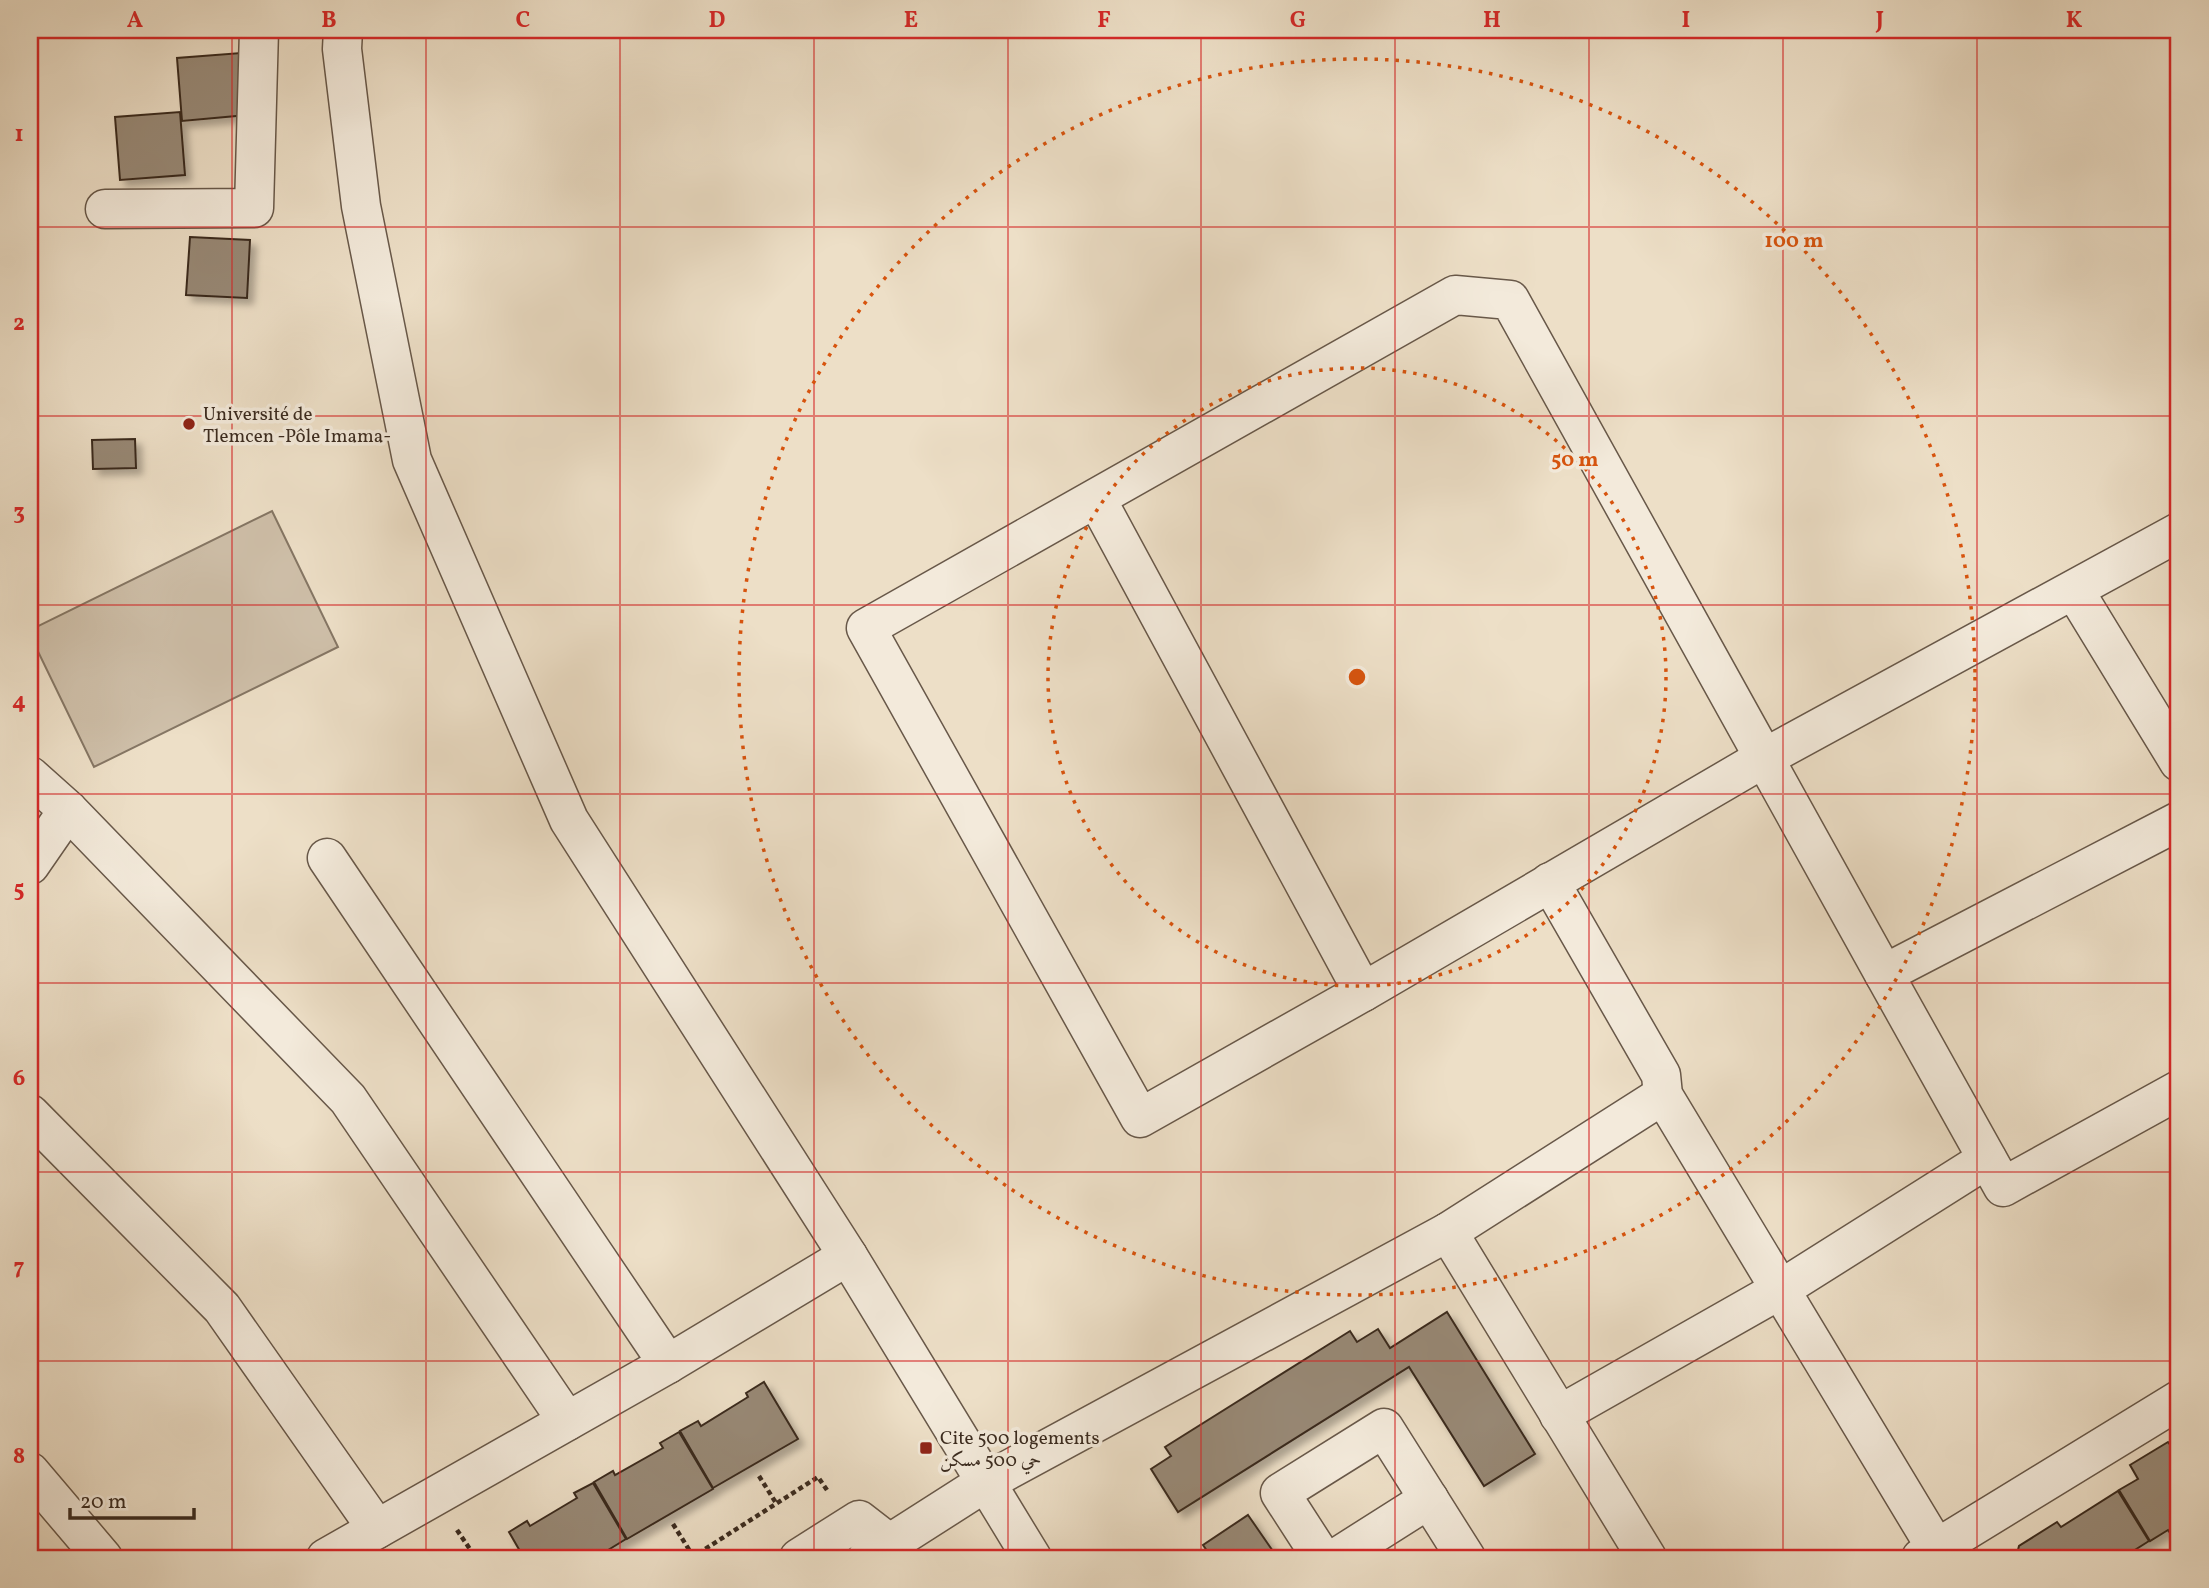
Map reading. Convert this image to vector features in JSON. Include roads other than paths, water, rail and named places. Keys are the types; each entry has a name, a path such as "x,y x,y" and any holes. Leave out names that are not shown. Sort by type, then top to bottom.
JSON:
{"street":[{"path":"105,209 254,208 259,30"},
{"path":"343,30 342,49 361,206 412,460 569,820 848,1256 1032,1558"},
{"path":"2179,532 1764,758 1363,992 1140,1118 866,628 1455,295 1510,300 1764,758 1884,974 2003,1187 2179,1090"},
{"path":"1096,498 1363,992"},
{"path":"2074,590 2179,762"},
{"path":"30,776 68,810 348,1100 568,1421"},
{"path":"30,865 68,810"},
{"path":"1884,974 2179,821"},
{"path":"327,858 668,1364"},
{"path":"1550,882 1661,1076 1663,1095 1781,1289 1933,1555 2179,1400"},
{"path":"799,1558 859,1520 878,1551 986,1482 1448,1232 1663,1095"},
{"path":"30,1114 222,1308 377,1529"},
{"path":"1559,1415 1781,1289 1987,1159"},
{"path":"1448,1232 1647,1558"},
{"path":"326,1558 668,1364 848,1256"},
{"path":"1322,1558 1280,1493 1384,1428 1466,1558"},
{"path":"30,1472 103,1558"},
{"path":"1336,1558 1429,1499"}],"place":[{"name":"Université de Tlemcen -Pôle Imama-","path":"189,424"},
{"name":"Cite 500 logements حي 500 مسكن","path":"926,1448"}]}
